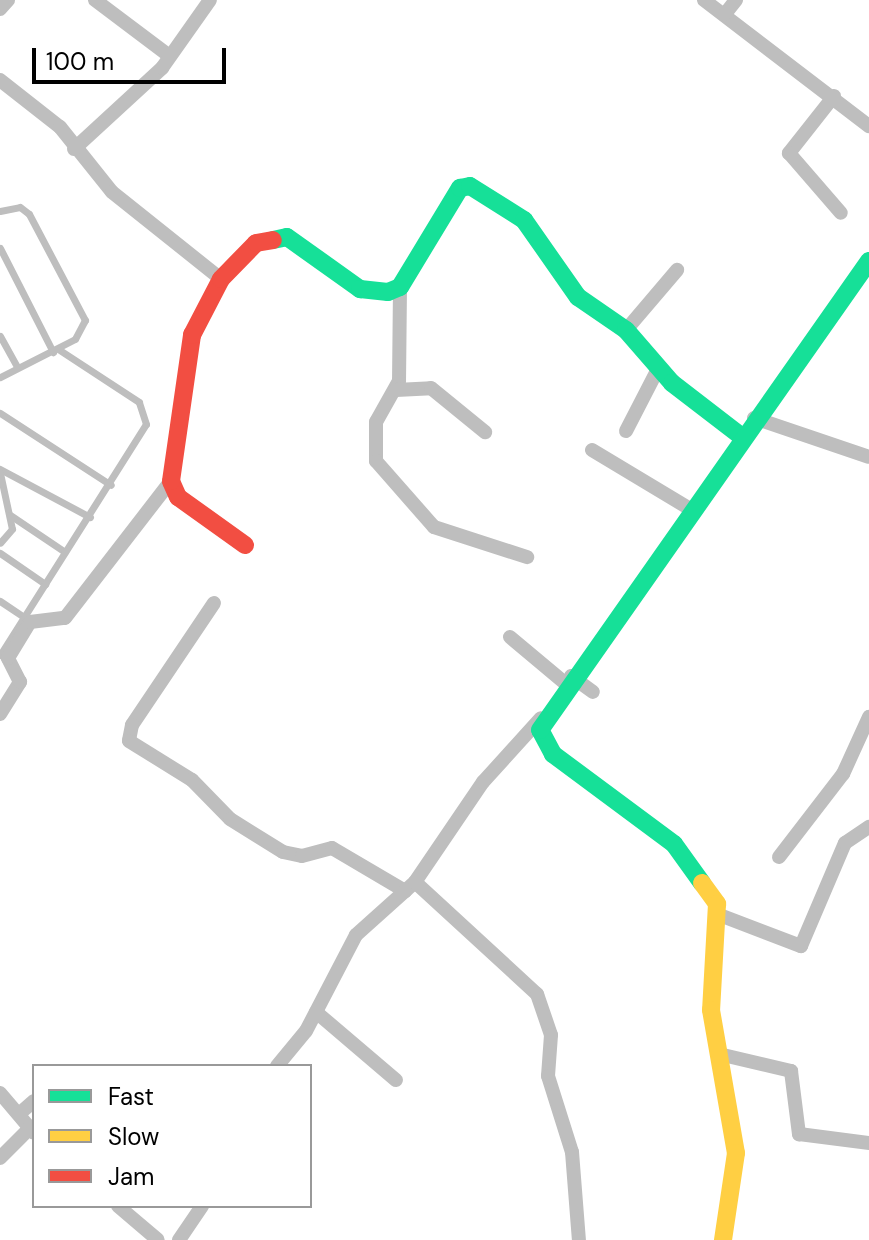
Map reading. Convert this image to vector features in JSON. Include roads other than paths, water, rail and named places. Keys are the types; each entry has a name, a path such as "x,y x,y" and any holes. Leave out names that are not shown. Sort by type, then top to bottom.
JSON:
{"street":[{"path":"0,9 8,0"},
{"path":"95,0 167,54"},
{"path":"74,149 162,68 167,54 210,0"},
{"path":"704,0 834,96 869,126"},
{"path":"725,14 736,0"},
{"path":"0,80 42,110 112,192 221,279"},
{"path":"834,96 789,160 841,213"},
{"path":"527,557 445,533 412,510 372,451 376,422 396,390 400,287 460,188 470,186 524,220 568,287 626,330 658,369 742,437"},
{"path":"0,714 20,682 8,658 30,622 65,618 171,481 192,335 221,279 271,236 301,242 360,289 400,287"},
{"path":"278,1064 316,1012 356,935 410,886 483,782 544,715 869,261"},
{"path":"626,330 677,270"},
{"path":"626,431 658,369"},
{"path":"396,390 431,388 485,432"},
{"path":"754,418 869,457"},
{"path":"592,450 692,510"},
{"path":"171,481 178,497 245,545"},
{"path":"214,603 132,725 129,741 204,788 230,819 283,852 302,856 332,848 410,886 537,994 552,1040 548,1076 572,1152 579,1240"},
{"path":"510,637 569,680 593,692"},
{"path":"544,715 540,730 553,754 674,844 707,884 717,914 711,1010 723,1055 736,1153 723,1240"},
{"path":"779,857 843,774 869,717"},
{"path":"717,914 801,946 845,843 869,827"},
{"path":"316,1012 396,1080"},
{"path":"723,1055 791,1071 799,1134 869,1143"},
{"path":"0,1093 32,1131 0,1158"},
{"path":"19,1114 32,1103"},
{"path":"120,1208 158,1240"},
{"path":"179,1240 201,1208"}],"lane":[{"path":"0,211 20,207 29,214 85,320 83,330 56,351 0,377"},
{"path":"0,248 56,351 147,412 111,485 1,652"},
{"path":"0,336 17,367"},
{"path":"0,413 111,485"},
{"path":"0,471 90,517"},
{"path":"0,471 12,529 0,543"},
{"path":"10,515 65,552"},
{"path":"0,553 45,584"},
{"path":"0,601 24,617"}]}
